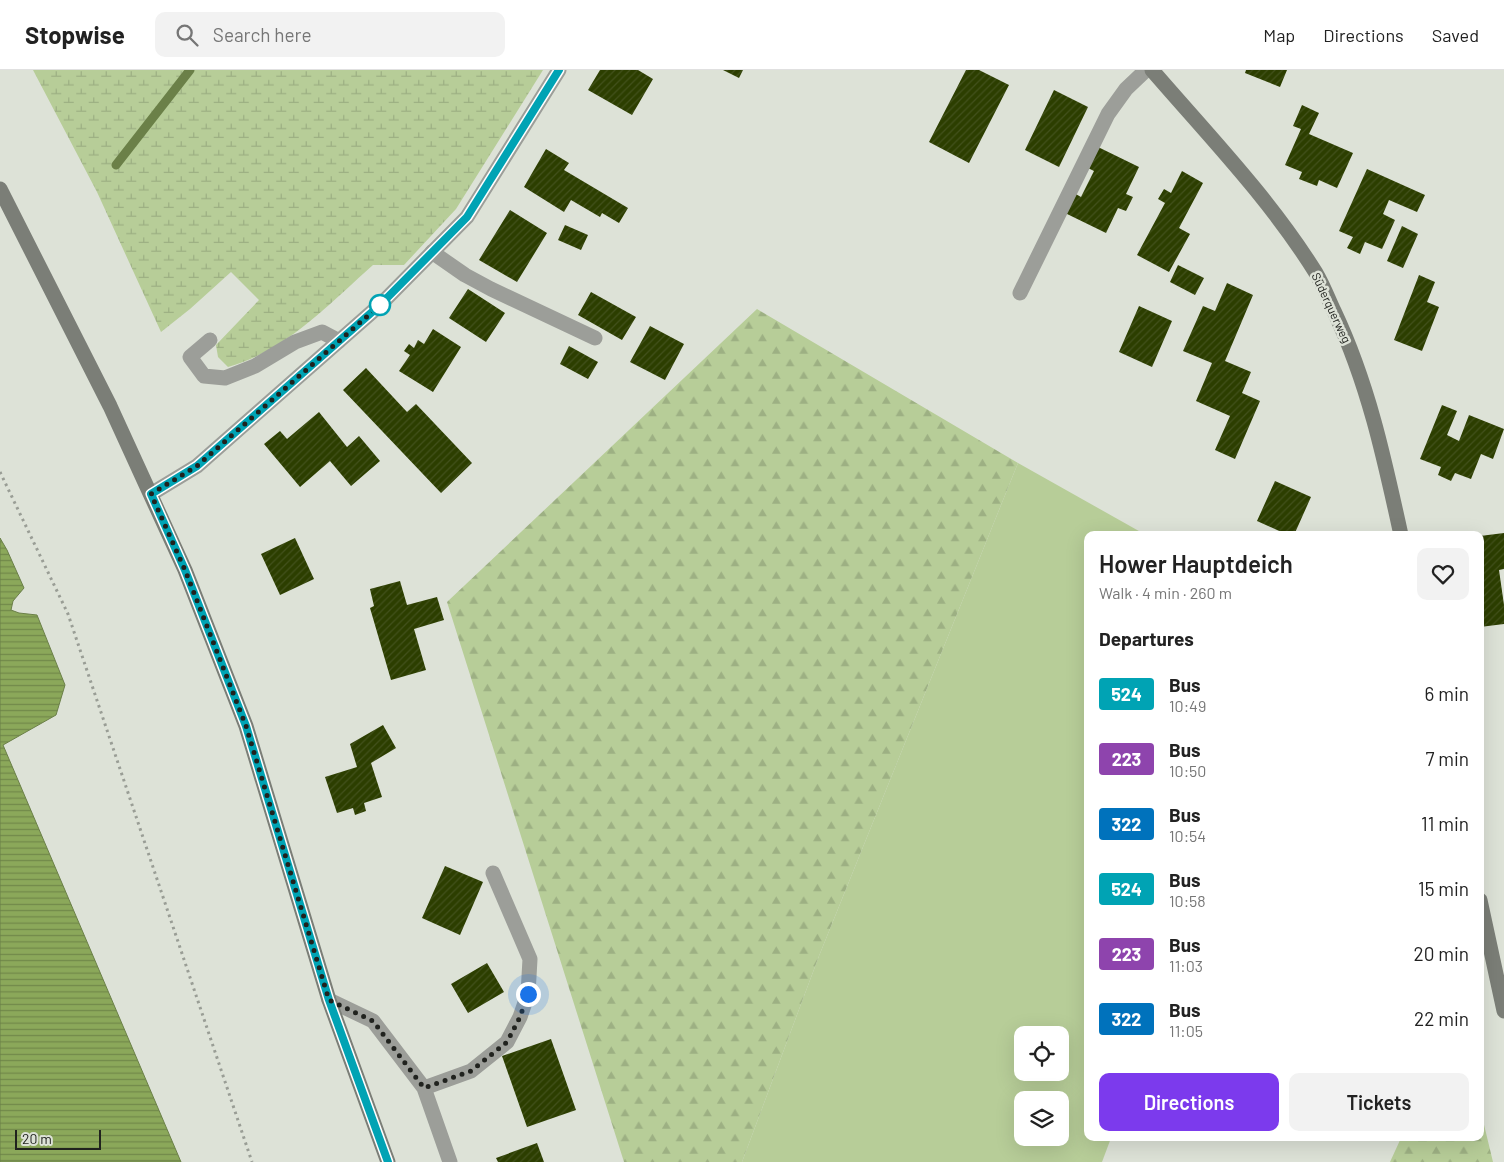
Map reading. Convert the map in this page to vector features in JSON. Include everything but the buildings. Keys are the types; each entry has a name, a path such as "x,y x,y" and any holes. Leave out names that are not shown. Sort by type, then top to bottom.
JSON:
{"street":[{"path":"151,494 197,466 380,305 467,217 559,70"},
{"path":"1020,293 1108,114 1126,89 1146,70"},
{"name":"Süderquerweg","path":"1152,70 1263,198 1316,274 1343,331 1365,387 1384,457 1400,531"},
{"path":"0,189 110,406 185,570 246,726 329,1000 388,1162"},
{"path":"432,252 465,275 491,289 594,338"},
{"path":"210,340 190,357 204,376 224,378 255,366 296,342 322,332 339,341"},
{"path":"424,1088 471,1071 507,1042 520,1017 528,994 530,959 493,873"},
{"path":"1484,918 1504,1011"},
{"path":"329,1000 373,1021 424,1088 450,1162"}],"path":[{"path":"0,472 68,614 252,1162"}],"green space":[{"path":"33,70 543,70 456,209 404,265 373,265 306,325 288,338 249,360 228,367 218,357 216,345 259,300 231,272 161,332 97,192"},
{"path":"757,309 1018,463 819,956 742,1162 624,1162 447,602"},
{"path":"1018,463 1139,531 1084,531 1084,1141 1110,1141 1102,1162 742,1162 819,956"},
{"path":"1484,1125 1493,1162 1390,1162 1400,1141 1484,1141"}],"shaded area":[{"path":"0,538 24,588 13,601 11,610 37,615 65,685 56,715 3,745 181,1162 0,1162"}],"waterway":[{"path":"116,165 190,70"}],"bus line":[{"name":"524","path":"388,1162 329,1000 246,726 185,570 151,494 197,466 380,305 467,217 559,70"}],"route":[{"path":"380,305 197,466 151,494 185,570 246,726 329,1000 373,1021 424,1088 471,1071 507,1042 520,1017 528,994"}]}
